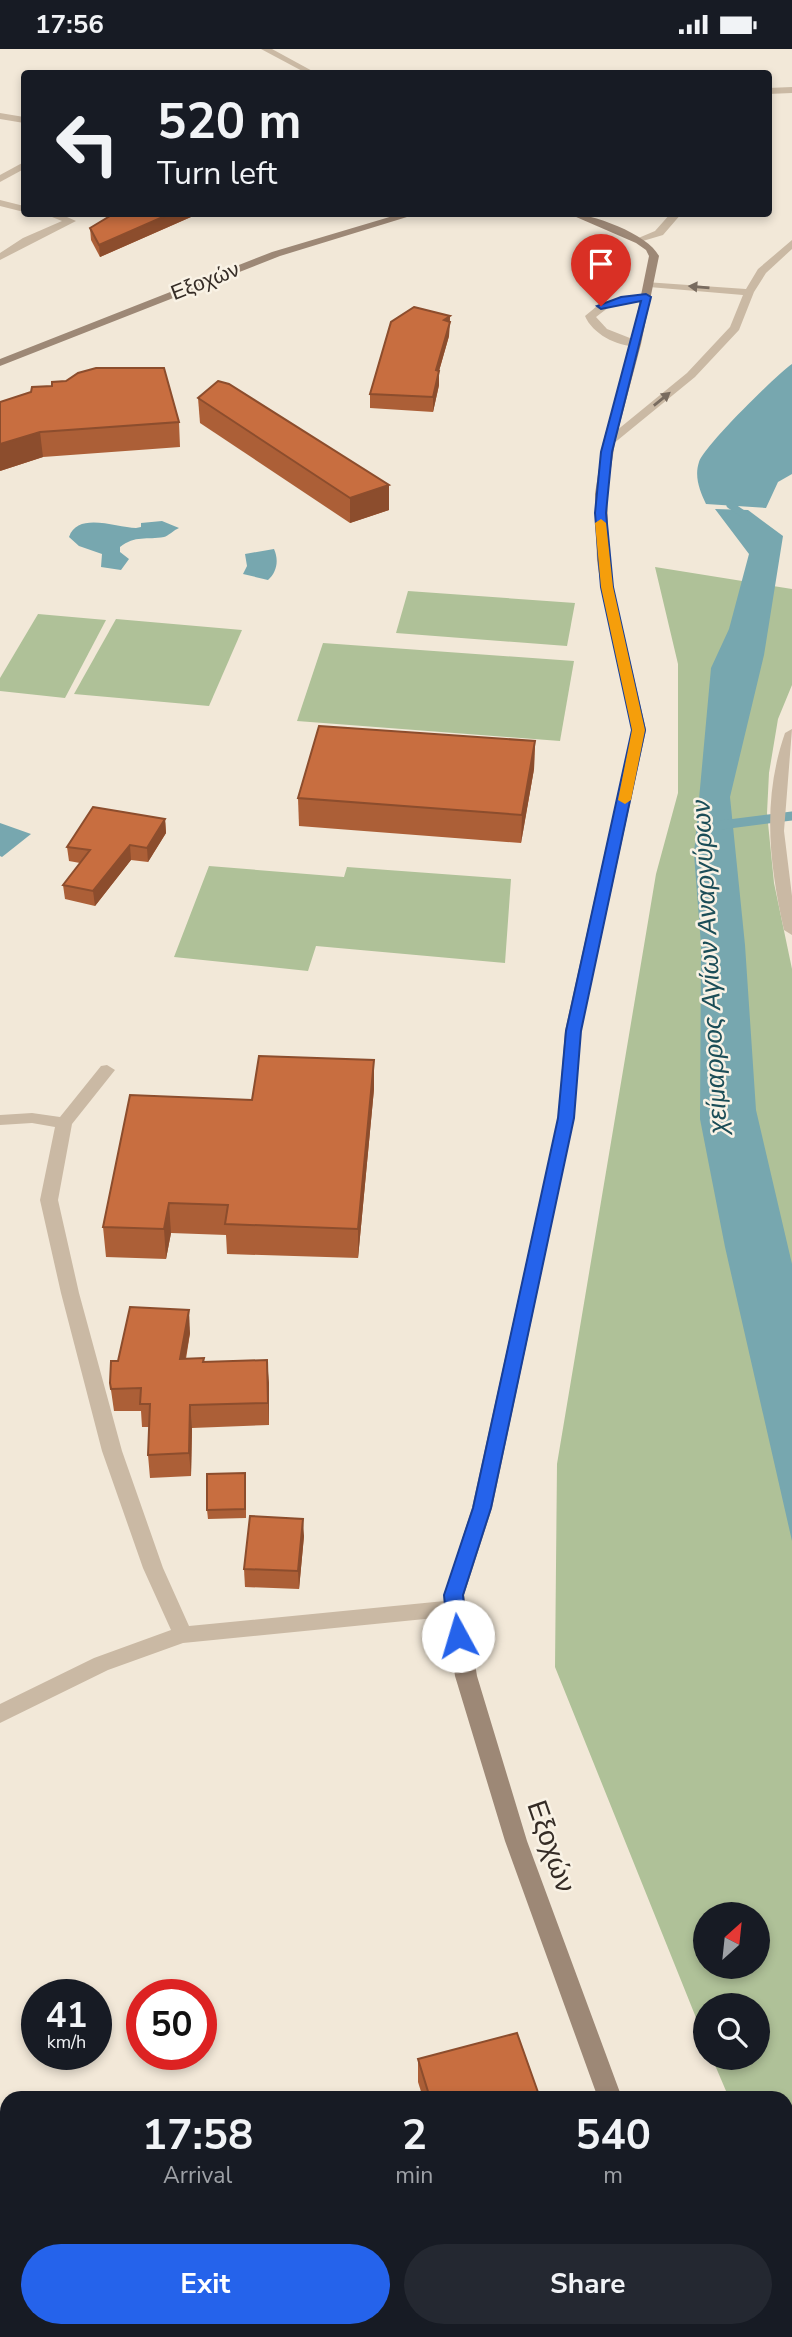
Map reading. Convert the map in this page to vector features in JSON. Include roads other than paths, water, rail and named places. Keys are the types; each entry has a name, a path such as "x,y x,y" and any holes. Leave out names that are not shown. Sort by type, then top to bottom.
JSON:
{"main road":[{"name":"Εξοχών","path":"0,363 276,254 401,217"},
{"path":"582,217 640,241"},
{"name":"Εξοχών","path":"607,2091 516,1841 466,1676 454,1595 482,1508 563,1131 573,1031 639,730 603,560 601,494 609,442 636,344 654,256 650,248 640,241"}],"street":[{"path":"265,49 306,70"},
{"path":"772,91 792,90"},
{"path":"0,115 21,119"},
{"path":"0,179 21,167"},
{"path":"0,203 21,208"},
{"path":"0,257 27,240 71,221 59,217"},
{"path":"640,241 659,233 673,217"},
{"path":"609,442 691,375 713,352 735,328 749,292 762,271 792,243"},
{"path":"649,284 749,292"},
{"path":"636,344 607,333 595,325 590,316 606,304 646,297"},
{"path":"792,733 781,763 776,791 778,849 792,930"},
{"path":"107,1070 64,1123 49,1200 69,1293 116,1462 153,1568 183,1635"},
{"path":"0,1120 32,1118 64,1123"},
{"path":"0,1714 101,1664 183,1635 455,1608"}],"water":[{"path":"792,364 792,474 778,482 766,508 706,504 697,478 699,462 741,411"},
{"path":"715,509 748,510 783,536 764,655 730,797 745,945 756,1110 792,1264 792,1541 725,1247 700,1119 701,945 694,854 711,668 729,629 749,554"},
{"path":"162,521 179,528 164,537 136,539 120,547 120,552 129,559 121,570 101,567 102,554 79,546 69,537 74,529 89,523 136,528 141,527 141,523"},
{"path":"274,549 276,566 268,580 243,574 247,566 245,554"},
{"path":"0,823 31,834 2,857 0,856"}],"waterway":[{"name":"χείμαρρος Αγίων Αναργύρων","path":"730,505 748,517"},
{"path":"721,825 792,816"}]}
